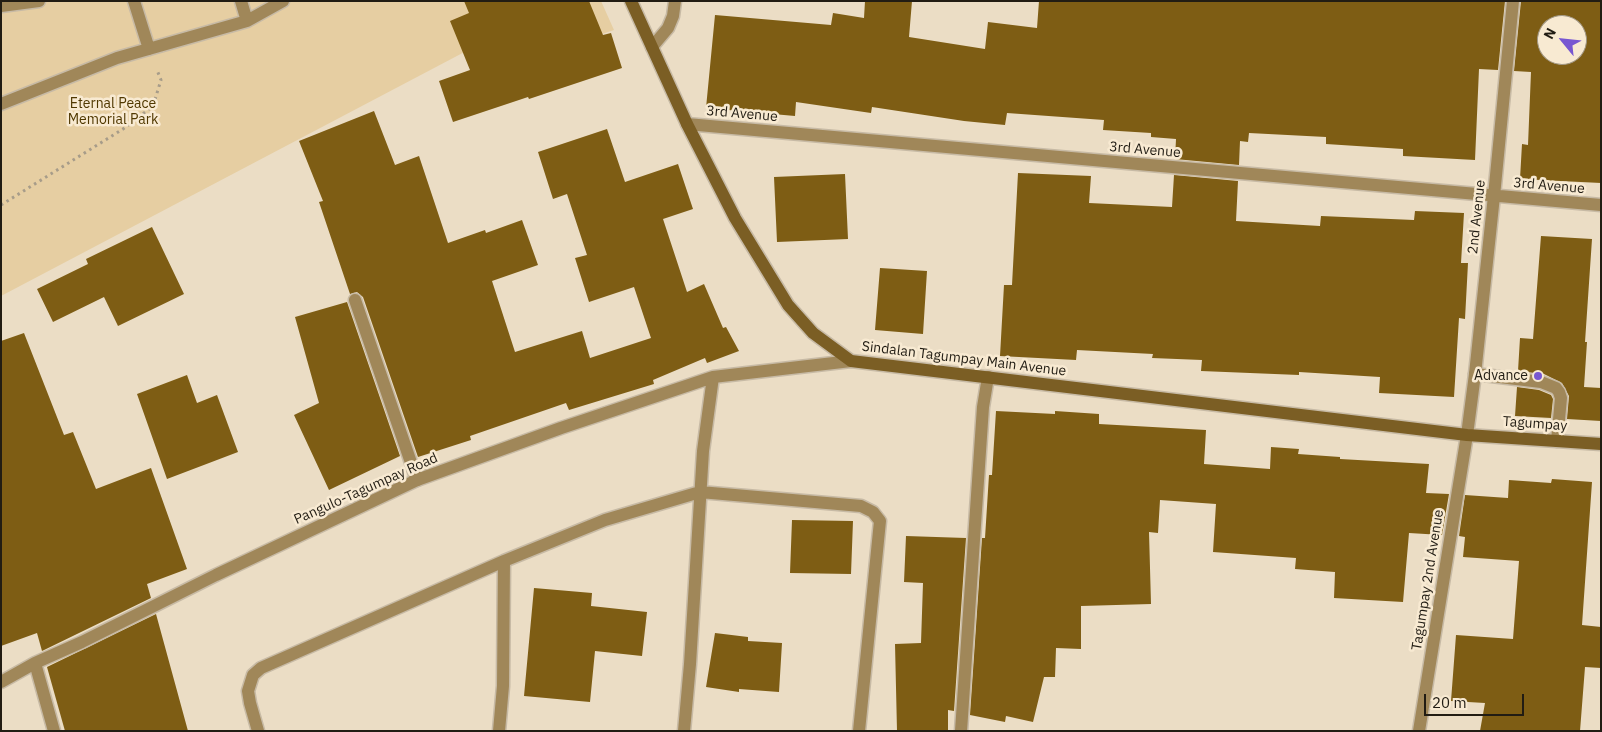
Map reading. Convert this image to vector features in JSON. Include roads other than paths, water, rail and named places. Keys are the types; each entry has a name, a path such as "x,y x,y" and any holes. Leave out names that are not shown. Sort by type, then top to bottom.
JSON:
{"main road":[{"name":"Sindalan Tagumpay Main Avenue","path":"631,1 687,124 735,218 788,305 813,333 851,361 1467,435"},
{"name":"Tagumpay","path":"1467,435 1601,444"}],"street":[{"path":"1,6 39,1"},
{"path":"134,1 149,49"},
{"path":"241,1 247,21"},
{"path":"1,104 117,58 247,21 283,1"},
{"path":"652,47 668,28 673,16 675,1"},
{"name":"2nd Avenue","path":"1467,435 1494,196 1513,1"},
{"name":"3rd Avenue","path":"687,124 1601,205"},
{"path":"355,300 417,480"},
{"name":"Pangulo-Tagumpay Road","path":"1,682 35,663 82,642 216,575 417,480 561,428 713,377 851,361"},
{"path":"1475,374 1541,382 1556,388 1560,392 1561,398 1557,441"},
{"path":"684,731 703,451 713,377"},
{"path":"961,731 983,407 988,377"},
{"name":"Tagumpay 2nd Avenue","path":"1419,731 1467,435"},
{"path":"258,731 248,691 254,675 261,668 504,561 605,520 700,492 860,506 872,512 880,521 859,731"},
{"path":"499,731 503,686 504,561"},
{"path":"35,663 54,731"}],"place":[{"name":"Advance","path":"1538,376"}],"park label":[{"name":"Eternal Peace Memorial Park","path":"113,112"}]}
